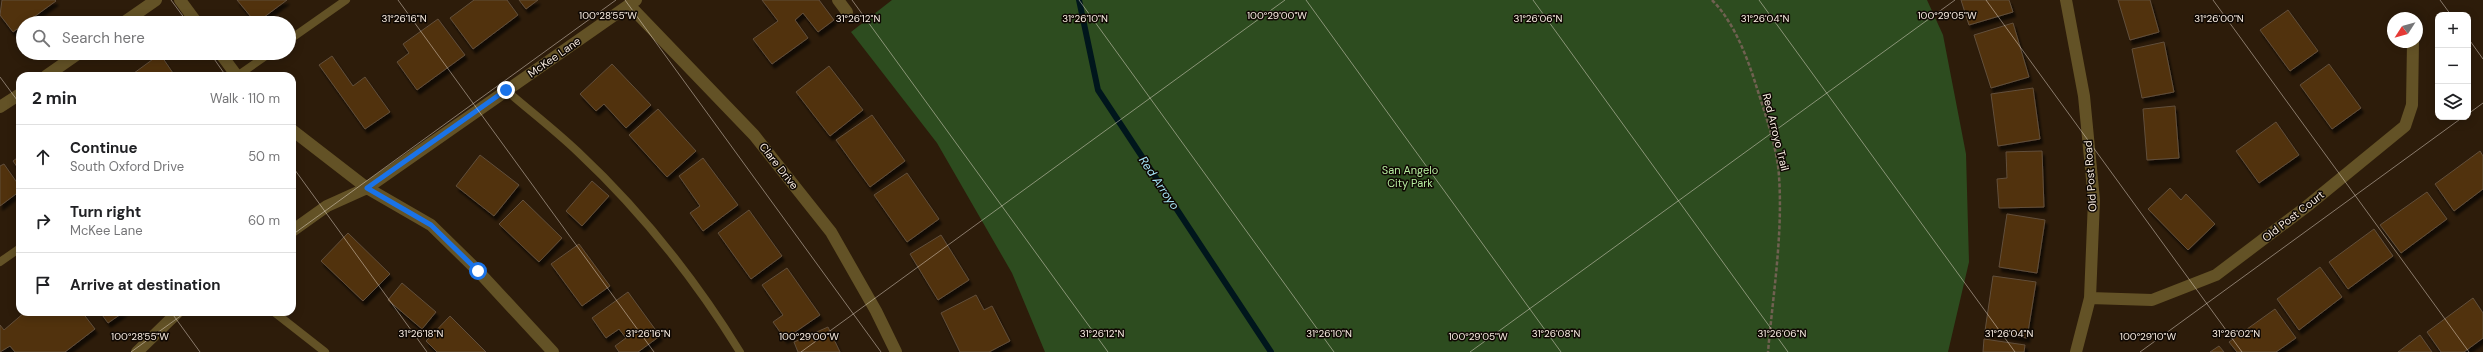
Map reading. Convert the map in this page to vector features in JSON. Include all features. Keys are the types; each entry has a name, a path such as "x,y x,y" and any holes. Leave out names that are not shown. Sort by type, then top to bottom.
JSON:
{"street":[{"path":"133,16 156,0"},
{"path":"180,0 192,16"},
{"path":"838,0 847,12"},
{"name":"Old Post Road","path":"2066,0 2084,96 2094,200 2090,298 2076,352"},
{"name":"McKee Lane","path":"296,228 327,206 367,188 630,2"},
{"name":"Clare Drive","path":"630,2 754,135 831,232 876,311 896,352"},
{"name":"Old Post Court","path":"2090,298 2152,300 2216,275 2306,207 2405,126 2412,104 2413,48"},
{"path":"52,72 69,60"},
{"path":"225,60 234,72"},
{"path":"0,107 16,97"},
{"path":"296,133 367,188 431,225 478,271 553,352"},
{"path":"137,352 174,316"}],"lane":[{"path":"296,35 344,1"},
{"path":"243,72 260,60"},
{"path":"506,90 578,151 621,196 671,252 705,298 740,352"},
{"path":"0,262 16,251"},
{"path":"279,316 326,352"}],"path":[{"name":"Red Arroyo Trail","path":"1712,0 1724,12 1748,60 1766,117 1779,175 1780,234 1768,352"}],"green space":[{"name":"San Angelo City Park","path":"892,0 1927,0 1943,35 1966,154 1969,262 1948,352 1045,352 1012,273 937,143 851,32"}],"building":[{"path":"2,0 56,1 35,16 16,16 16,30 13,32 0,15"},
{"path":"237,0 287,0 265,16 250,16"},
{"path":"474,0 507,0 518,15 473,49 450,18"},
{"path":"519,0 538,0 526,9"},
{"path":"762,0 819,0 834,20 818,32 803,13 795,20 808,38 772,64 753,39 778,21"},
{"path":"1961,0 2009,0 2013,12 1969,25"},
{"path":"2118,0 2150,0 2159,32 2130,40"},
{"path":"2288,10 2318,51 2290,71 2260,30"},
{"path":"438,19 465,55 417,90 397,62 409,53 403,44"},
{"path":"2013,23 2029,77 1991,88 1974,35"},
{"path":"2164,42 2174,92 2142,98 2132,49"},
{"path":"332,56 353,86 365,77 390,112 365,129 319,65"},
{"path":"152,60 164,60 172,72 135,72"},
{"path":"612,64 651,105 626,128 604,104 596,111 580,94"},
{"path":"2329,64 2361,108 2332,129 2300,85"},
{"path":"829,66 863,110 830,136 796,92"},
{"path":"2033,88 2040,139 1998,146 1991,94"},
{"path":"2175,106 2179,158 2147,160 2143,109"},
{"path":"658,109 696,151 667,177 629,135"},
{"path":"872,115 905,161 870,187 836,140"},
{"path":"2276,122 2299,155 2259,183 2236,151"},
{"path":"2042,151 2044,207 1999,208 1997,179 2007,178 2006,152"},
{"path":"2480,151 2483,156 2483,189 2454,211 2435,184"},
{"path":"480,155 519,185 494,216 456,186"},
{"path":"703,158 738,205 703,231 690,213 700,206 679,176"},
{"path":"4,164 16,181 16,194 0,206 0,166"},
{"path":"907,173 939,219 907,242 874,195"},
{"path":"592,181 609,196 582,226 566,211"},
{"path":"2170,188 2181,200 2186,194 2215,224 2188,250 2148,209"},
{"path":"2427,192 2447,219 2401,253 2380,225"},
{"path":"523,200 562,238 539,262 499,224"},
{"path":"749,210 782,256 751,279 718,233"},
{"path":"2007,214 2045,220 2037,273 1999,267"},
{"path":"2374,229 2393,256 2348,289 2329,262"},
{"path":"348,233 390,274 363,301 321,261"},
{"path":"941,235 969,280 938,300 910,254"},
{"path":"579,244 610,286 582,306 551,264"},
{"path":"2320,267 2342,297 2299,330 2277,299"},
{"path":"787,268 820,315 785,339 773,322 783,315 762,285"},
{"path":"1993,276 2036,282 2027,338 1985,331"},
{"path":"402,283 436,312 422,329 388,300"},
{"path":"628,292 660,336 638,352 619,352 615,346 626,338 619,329 606,338 592,318"},
{"path":"976,295 984,310 992,306 1010,341 989,352 960,352 941,313"},
{"path":"2473,298 2483,313 2483,338 2464,352 2441,352 2427,332"},
{"path":"2275,309 2296,338 2276,352 2237,352 2229,342"},
{"path":"20,316 85,316 95,329 65,352 15,352 10,346 0,352 0,325 4,330"},
{"path":"103,316 118,316 108,323"},
{"path":"450,316 486,352 437,352 426,341"},
{"path":"828,327 840,352 798,352 794,342"},
{"path":"2420,335 2432,352 2398,352"},
{"path":"1984,339 2025,345 2024,352 1983,352"},
{"path":"2219,346 2224,352 2210,352"}],"waterway":[{"name":"Red Arroyo","path":"1079,0 1098,90 1271,352"}],"route":[{"path":"478,271 431,225 367,188 506,90"}]}
